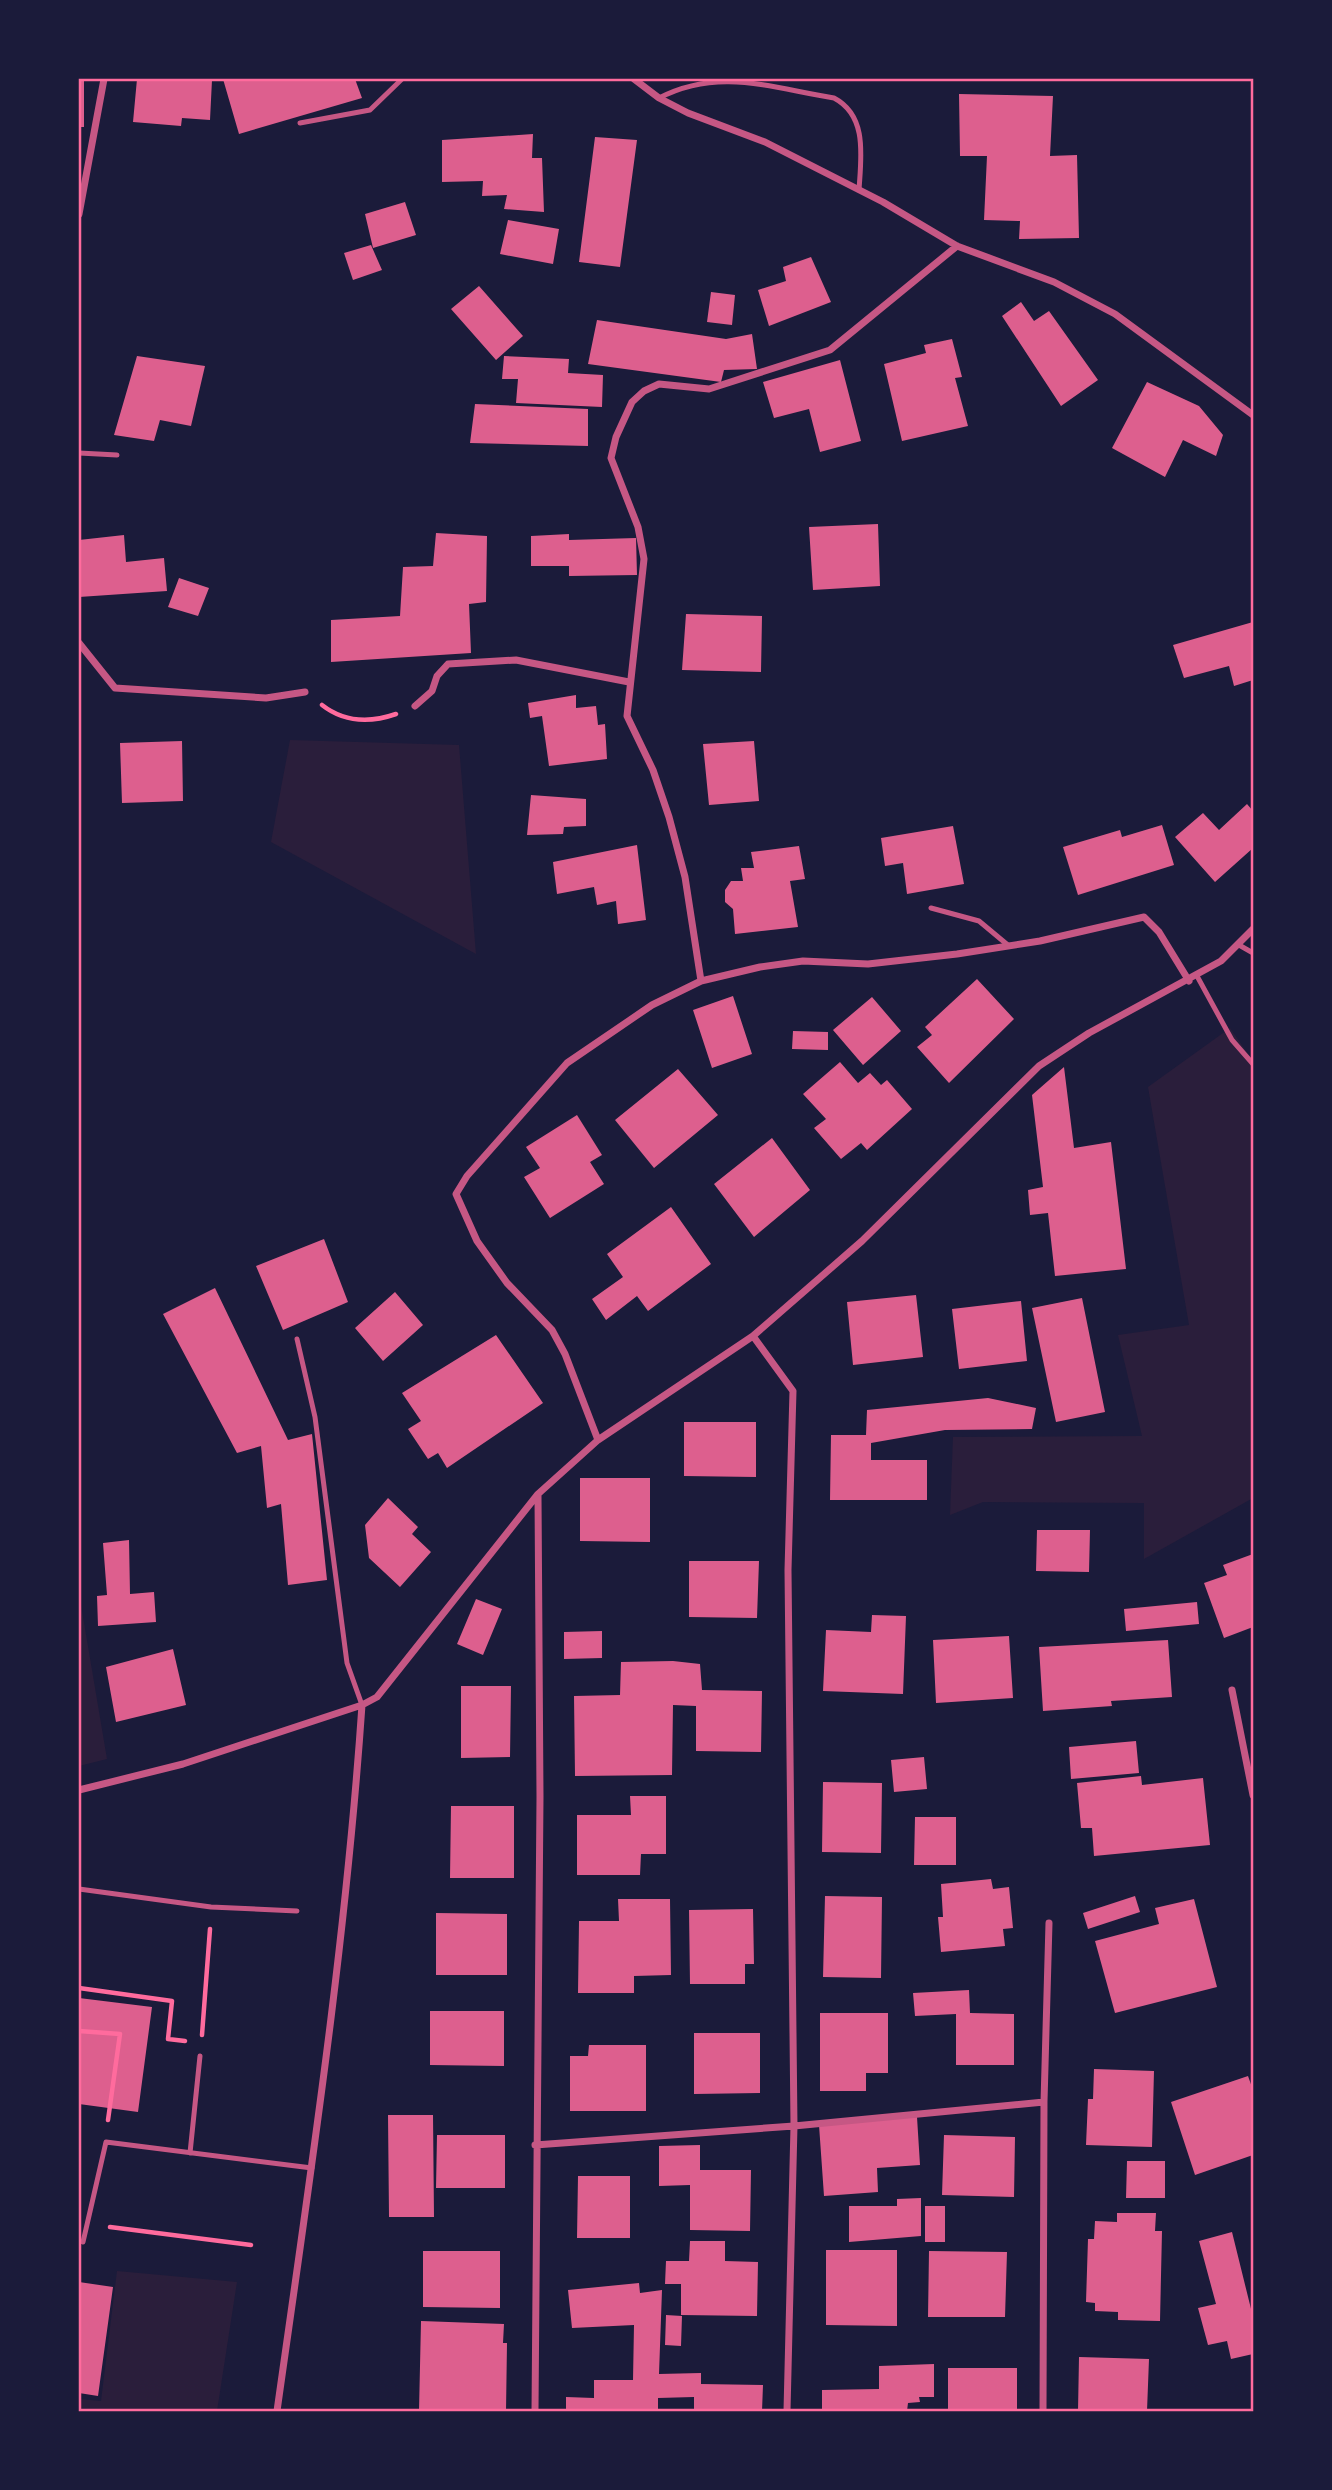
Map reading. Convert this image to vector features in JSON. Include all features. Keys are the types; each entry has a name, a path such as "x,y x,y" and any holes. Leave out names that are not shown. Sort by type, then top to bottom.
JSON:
{"street":[{"path":"79,214 104,79"},
{"path":"634,79 659,98 688,113 765,142 859,190 957,246 1054,282 1115,314 1253,415"},
{"path":"701,981 685,877 669,817 653,770 627,716 644,559 638,527 611,458 632,402 644,391 659,384 709,389 830,350 957,246"},
{"path":"79,643 115,688 266,698 305,692"},
{"path":"415,706 432,691 437,676 448,664 516,660 629,682"},
{"path":"598,1440 565,1354 552,1330 507,1283 477,1241 456,1194 467,1175 567,1063 652,1005 701,981 760,967 803,961 867,964 1009,946 1144,917 1159,932 1193,978"},
{"path":"79,1790 183,1764 362,1705 377,1697 538,1494 598,1440 753,1336 862,1241 1040,1066 1089,1033 1193,978 1239,945 1253,929"},
{"path":"753,1336 793,1391 788,1581 794,2126 788,2411"},
{"path":"535,2411 535,2145 540,1797 538,1494"},
{"path":"1233,1690 1253,1795"},
{"path":"277,2411 312,2168 357,1774 362,1705"},
{"path":"1042,2411 1044,2102 1049,1923"},
{"path":"535,2145 794,2126 1044,2102"}],"lane":[{"path":"300,123 370,110 402,79"},
{"path":"659,98 680,87 719,79 834,98 848,106 859,127 862,156 859,190"},
{"path":"79,453 117,455"},
{"path":"931,908 979,921 1009,946"},
{"path":"1239,945 1253,953"},
{"path":"1193,978 1232,1040 1253,1064"},
{"path":"297,1339 315,1418 347,1663 362,1705"},
{"path":"79,1889 211,1907 297,1911"},
{"path":"191,2153 200,2056"},
{"path":"83,2242 106,2142 312,2168"}],"path":[{"path":"305,692 330,711 359,721 381,719 415,706"},
{"path":"203,2027 211,1907"},
{"path":"79,1988 172,2001 168,2039 190,2042"},
{"path":"79,2031 120,2034 106,2131"},
{"path":"85,2225 251,2245"}],"shaded area":[{"path":"290,740 459,745 476,954 271,842"},
{"path":"1230,1028 1253,1061 1253,1498 1144,1559 1144,1503 983,1502 950,1515 953,1437 1142,1436 1118,1335 1189,1325 1148,1087"},
{"path":"79,1593 107,1759 79,1766"},
{"path":"117,2271 237,2282 217,2411 79,2411 79,2399 101,2401"}],"building":[{"path":"79,79 84,79 84,127 79,127"},
{"path":"137,79 212,80 210,120 182,118 181,126 133,122"},
{"path":"223,79 355,79 362,98 239,134"},
{"path":"959,94 1053,96 1050,156 1077,155 1079,238 1019,239 1020,221 984,220 987,156 960,156"},
{"path":"533,134 532,158 542,158 544,212 504,209 507,195 482,196 483,181 442,182 442,140"},
{"path":"595,137 637,140 620,267 579,262"},
{"path":"405,202 416,235 373,248 365,214"},
{"path":"508,220 559,229 553,264 500,254"},
{"path":"371,245 382,270 353,280 344,253"},
{"path":"811,257 831,302 769,326 758,290 786,281 783,267"},
{"path":"479,286 523,336 496,360 451,309"},
{"path":"711,292 735,295 732,325 707,322"},
{"path":"1021,302 1034,321 1049,311 1098,380 1061,406 1002,316"},
{"path":"597,320 726,339 752,334 757,369 724,370 721,382 588,364"},
{"path":"952,339 962,377 955,378 968,426 902,441 884,364 926,353 924,345"},
{"path":"137,356 205,366 191,426 160,420 154,441 114,435"},
{"path":"504,356 569,359 568,373 603,375 602,407 516,403 518,379 502,379"},
{"path":"840,360 861,441 820,452 809,409 774,418 763,382"},
{"path":"1147,382 1199,406 1223,435 1216,456 1183,440 1165,477 1112,448"},
{"path":"475,404 588,409 588,446 470,443"},
{"path":"878,524 880,586 813,590 809,527"},
{"path":"436,533 487,536 486,602 469,604 471,653 331,662 331,620 400,616 403,567 433,566"},
{"path":"569,534 569,540 636,538 637,575 569,576 569,566 531,566 531,536"},
{"path":"124,535 126,562 164,558 167,591 79,597 79,540"},
{"path":"179,578 209,588 198,616 168,607"},
{"path":"686,614 762,616 761,672 682,670"},
{"path":"1253,622 1253,680 1234,686 1229,666 1184,678 1173,645"},
{"path":"576,695 576,708 596,706 598,725 605,724 607,759 549,766 542,716 530,718 528,703"},
{"path":"182,741 183,801 122,803 120,743"},
{"path":"754,741 759,801 709,805 703,744"},
{"path":"531,795 586,799 586,826 564,827 563,834 527,835"},
{"path":"1247,804 1253,811 1253,848 1215,882 1175,837 1203,813 1219,830"},
{"path":"1162,825 1174,865 1078,895 1063,847 1120,830 1122,837"},
{"path":"953,826 964,884 907,894 903,863 885,866 881,838"},
{"path":"637,845 646,920 618,924 616,901 597,905 594,887 557,894 553,862"},
{"path":"799,846 805,879 790,881 798,927 735,934 733,909 725,902 725,890 731,881 743,881 741,868 754,868 751,852"},
{"path":"977,979 1014,1019 949,1083 917,1047 932,1035 925,1027"},
{"path":"733,996 752,1054 712,1068 693,1010"},
{"path":"872,997 901,1031 863,1065 833,1030"},
{"path":"793,1031 828,1032 828,1050 792,1049"},
{"path":"840,1062 858,1083 870,1073 881,1085 887,1080 912,1109 867,1150 861,1143 841,1159 814,1128 826,1119 803,1094"},
{"path":"1064,1067 1074,1148 1111,1142 1126,1269 1055,1276 1048,1213 1030,1215 1028,1190 1043,1187 1032,1095"},
{"path":"678,1069 718,1115 654,1168 615,1120"},
{"path":"577,1115 602,1155 590,1162 604,1184 550,1218 524,1177 540,1168 526,1147"},
{"path":"772,1138 810,1190 754,1237 714,1184"},
{"path":"671,1207 711,1264 648,1311 637,1296 606,1320 592,1299 623,1277 607,1254"},
{"path":"324,1239 348,1302 283,1330 256,1266"},
{"path":"215,1288 288,1440 312,1434 327,1580 288,1585 281,1504 267,1508 261,1446 237,1453 163,1314"},
{"path":"395,1292 423,1325 383,1361 355,1328"},
{"path":"916,1295 923,1357 853,1365 847,1302"},
{"path":"1082,1298 1105,1412 1056,1422 1032,1308"},
{"path":"1021,1301 1027,1361 959,1369 952,1309"},
{"path":"496,1335 543,1403 447,1468 438,1453 428,1459 408,1429 421,1421 402,1393"},
{"path":"988,1398 1036,1408 1032,1429 945,1430 871,1443 871,1460 927,1460 927,1500 830,1500 831,1435 866,1435 867,1410"},
{"path":"684,1422 756,1422 756,1477 684,1476"},
{"path":"580,1478 650,1478 650,1542 580,1541"},
{"path":"388,1498 418,1527 412,1534 431,1552 400,1587 369,1558 365,1525"},
{"path":"1037,1530 1090,1530 1089,1572 1036,1571"},
{"path":"129,1540 130,1594 154,1592 156,1622 98,1626 97,1596 107,1595 103,1543"},
{"path":"1253,1554 1253,1627 1224,1638 1204,1583 1227,1575 1223,1565"},
{"path":"689,1561 759,1561 757,1618 689,1617"},
{"path":"476,1599 502,1609 483,1655 457,1644"},
{"path":"1197,1602 1199,1624 1126,1631 1124,1609"},
{"path":"872,1615 906,1616 903,1694 823,1691 826,1630 871,1632"},
{"path":"602,1631 602,1658 564,1659 564,1632"},
{"path":"1009,1636 1013,1698 936,1703 933,1640"},
{"path":"1168,1640 1172,1697 1111,1701 1112,1706 1043,1711 1039,1647"},
{"path":"173,1649 186,1705 116,1722 106,1667"},
{"path":"673,1661 700,1664 702,1690 762,1691 761,1752 696,1751 696,1706 673,1705 672,1775 575,1776 574,1696 620,1695 621,1662"},
{"path":"461,1686 511,1686 510,1757 461,1758"},
{"path":"1136,1741 1139,1773 1071,1779 1069,1747"},
{"path":"924,1757 927,1789 894,1792 891,1760"},
{"path":"1141,1776 1142,1785 1203,1778 1210,1845 1094,1856 1092,1828 1081,1828 1077,1783"},
{"path":"823,1782 882,1783 881,1853 822,1852"},
{"path":"630,1796 666,1796 666,1854 641,1854 640,1875 577,1875 577,1815 631,1815"},
{"path":"451,1806 514,1806 514,1878 450,1878"},
{"path":"915,1817 956,1817 956,1865 914,1865"},
{"path":"991,1879 993,1889 1009,1887 1013,1928 1003,1929 1005,1946 941,1952 938,1917 943,1917 941,1884"},
{"path":"825,1896 882,1897 881,1978 823,1977"},
{"path":"1135,1896 1140,1912 1088,1929 1083,1913"},
{"path":"618,1899 670,1899 671,1975 634,1976 634,1993 578,1993 579,1921 619,1921"},
{"path":"1194,1899 1217,1987 1115,2013 1095,1941 1159,1924 1155,1908"},
{"path":"753,1909 754,1964 745,1964 745,1984 690,1984 689,1910"},
{"path":"436,1913 507,1914 507,1975 436,1975"},
{"path":"969,1990 970,2013 1014,2014 1014,2065 956,2065 956,2014 915,2016 913,1993"},
{"path":"79,1998 152,2007 138,2112 79,2104"},
{"path":"430,2011 504,2011 504,2066 430,2065"},
{"path":"820,2013 888,2013 888,2073 866,2073 866,2091 820,2091"},
{"path":"694,2033 760,2033 760,2093 694,2094"},
{"path":"589,2045 646,2045 646,2111 570,2111 570,2056 588,2056"},
{"path":"1094,2069 1154,2071 1152,2147 1086,2145 1088,2099 1093,2099"},
{"path":"1248,2076 1253,2090 1253,2155 1195,2175 1171,2102"},
{"path":"388,2115 433,2115 434,2217 389,2217"},
{"path":"917,2117 920,2165 877,2168 878,2192 824,2196 819,2125"},
{"path":"437,2135 505,2135 505,2188 436,2188"},
{"path":"944,2135 1015,2137 1014,2197 942,2195"},
{"path":"700,2145 700,2170 751,2170 750,2231 690,2230 690,2185 659,2186 659,2146"},
{"path":"1127,2161 1165,2161 1165,2198 1126,2198"},
{"path":"578,2176 630,2176 630,2238 577,2238"},
{"path":"921,2198 921,2236 849,2242 849,2206 897,2206 897,2199"},
{"path":"925,2206 945,2206 945,2242 925,2242"},
{"path":"1117,2213 1156,2213 1155,2231 1162,2231 1160,2321 1118,2320 1118,2312 1095,2311 1095,2303 1086,2302 1088,2239 1094,2239 1095,2221 1117,2222"},
{"path":"1232,2232 1253,2317 1253,2354 1231,2359 1227,2341 1208,2345 1198,2308 1216,2304 1199,2241"},
{"path":"690,2241 725,2241 725,2261 758,2262 757,2316 681,2315 681,2284 665,2284 666,2261 689,2261"},
{"path":"826,2250 897,2250 897,2326 826,2325"},
{"path":"423,2251 500,2251 500,2308 423,2307"},
{"path":"929,2251 1007,2252 1005,2317 928,2317"},
{"path":"79,2282 113,2287 98,2396 79,2393"},
{"path":"639,2283 640,2293 662,2290 659,2374 701,2373 701,2384 763,2385 762,2411 694,2411 694,2397 658,2398 658,2411 566,2411 566,2397 594,2398 594,2380 633,2380 634,2325 572,2328 568,2290"},
{"path":"666,2315 682,2316 681,2346 665,2345"},
{"path":"421,2321 504,2324 503,2343 507,2343 506,2411 419,2411"},
{"path":"1079,2357 1149,2359 1147,2411 1078,2411"},
{"path":"934,2364 934,2397 919,2397 920,2402 908,2403 907,2411 822,2411 822,2390 879,2389 879,2366"},
{"path":"948,2368 1017,2368 1017,2411 948,2411"}]}
